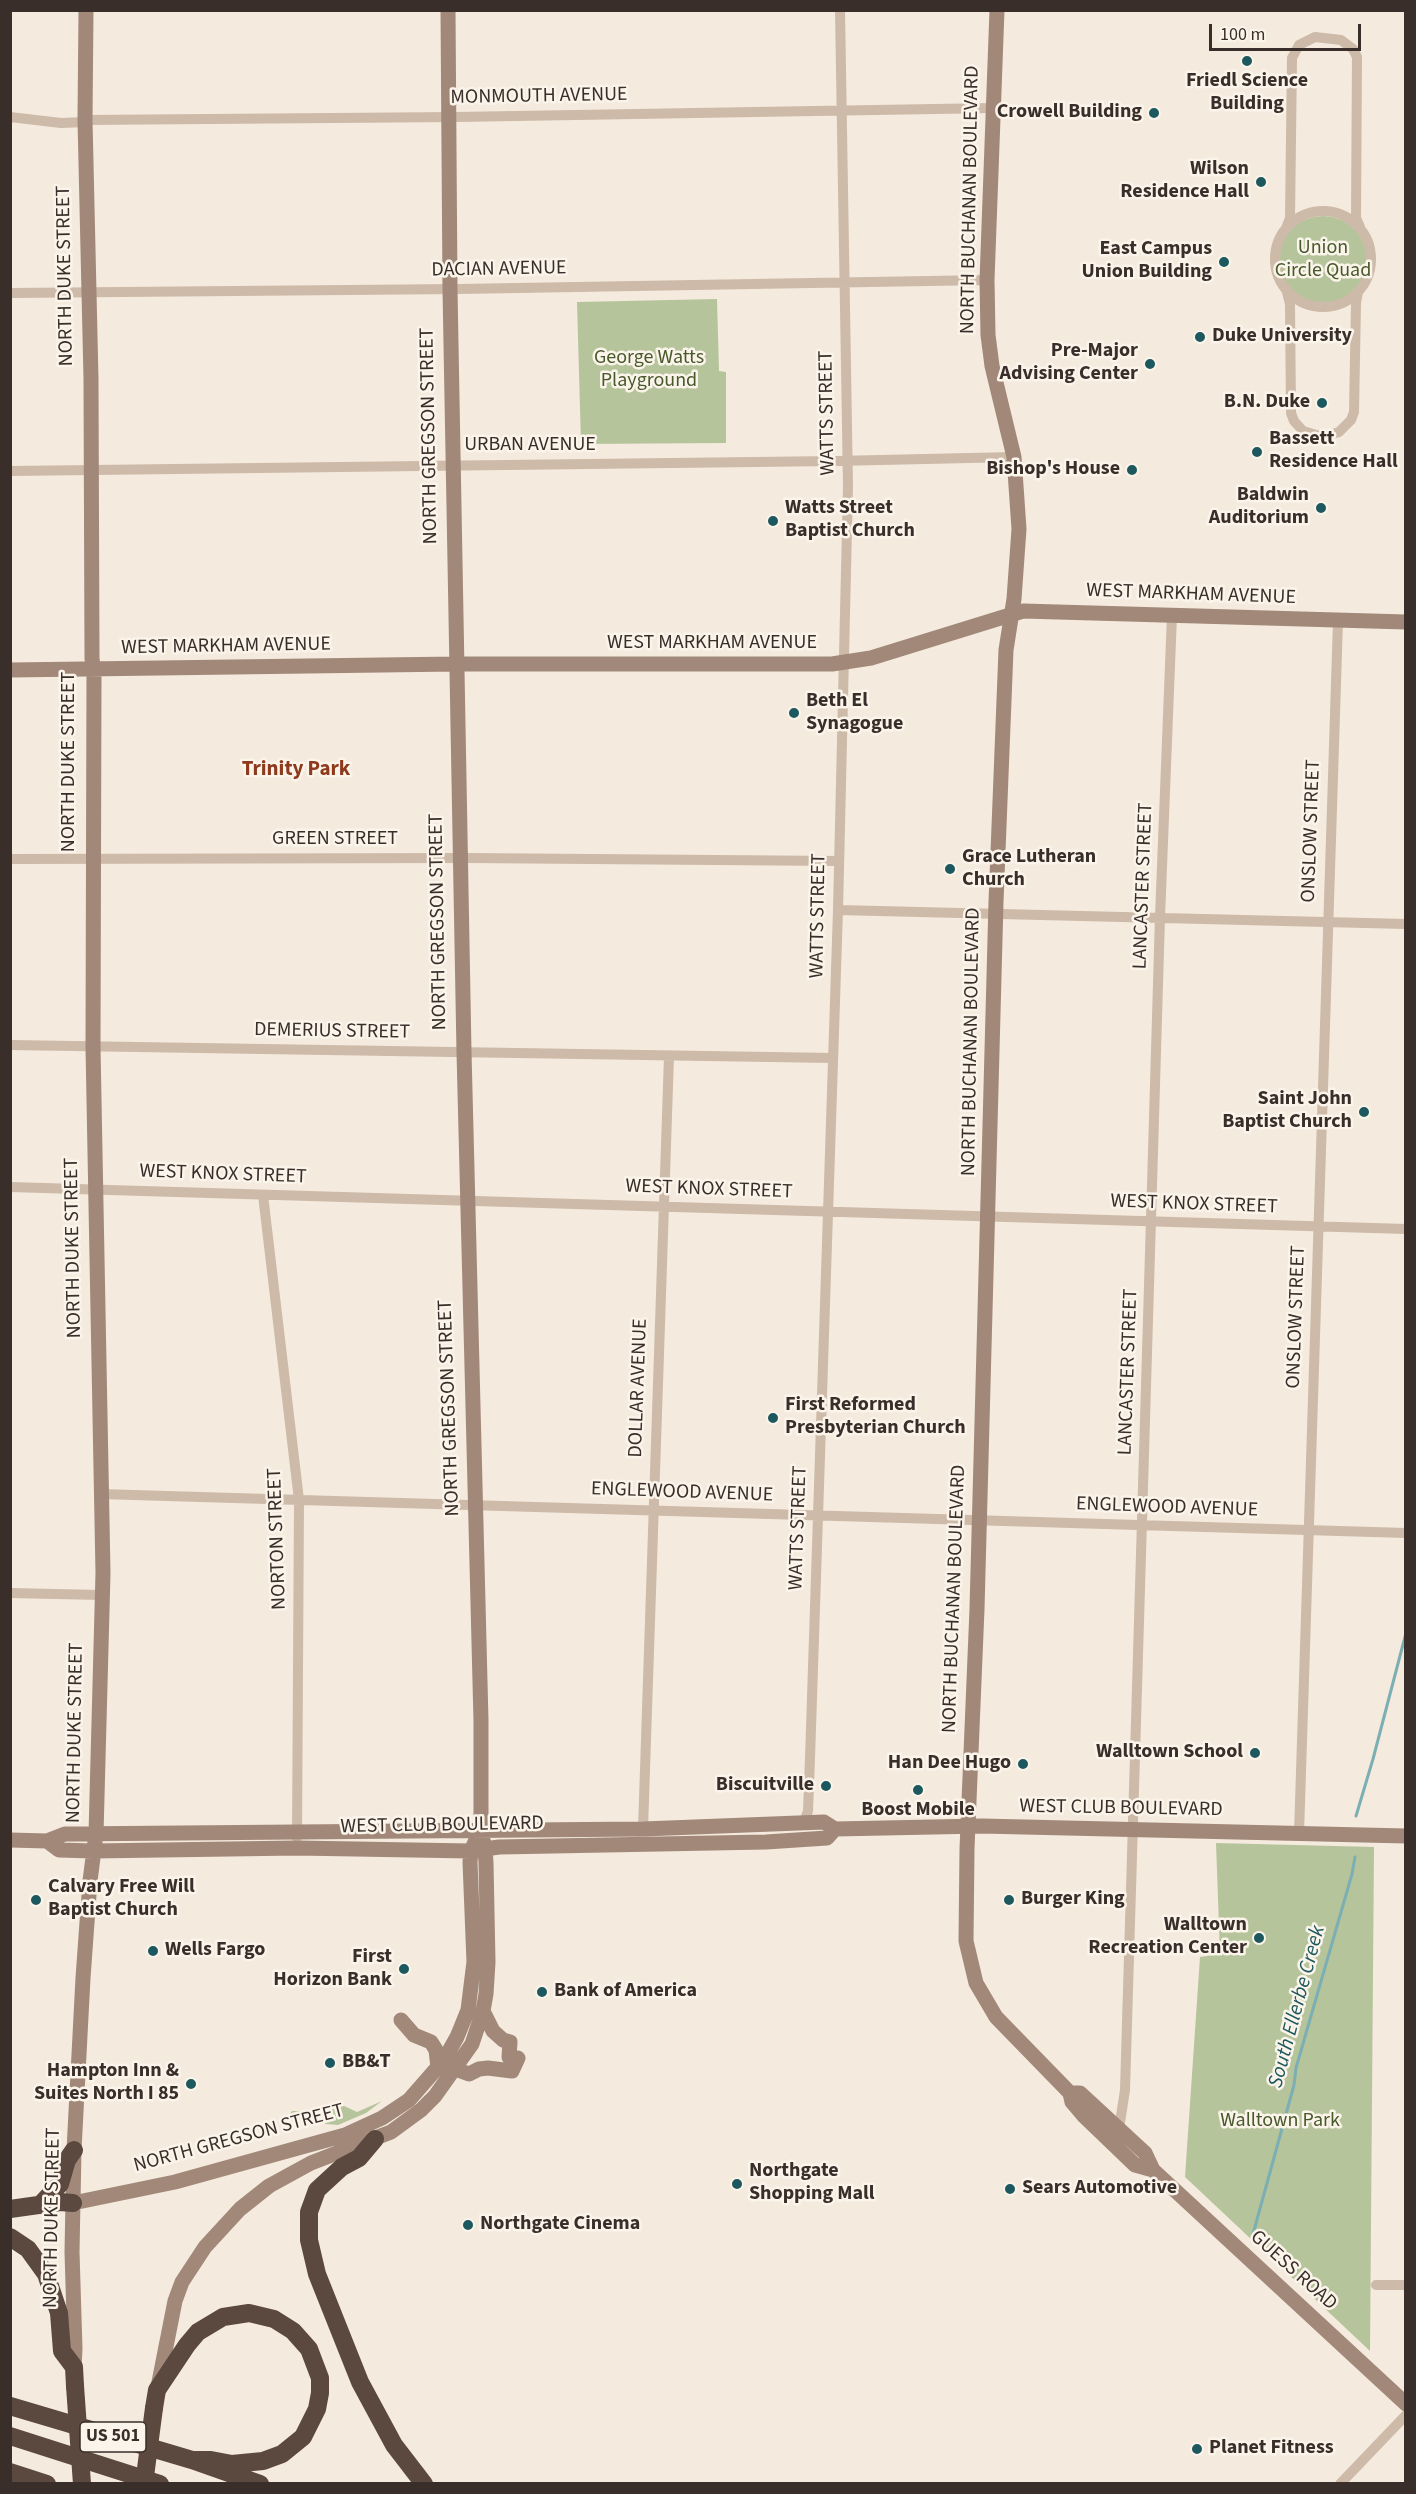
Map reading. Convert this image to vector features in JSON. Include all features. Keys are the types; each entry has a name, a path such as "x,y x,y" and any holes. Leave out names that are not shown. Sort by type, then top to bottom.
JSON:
{"highway":[{"path":"375,2139 359,2158 342,2166 317,2190 309,2212 309,2240 317,2274 360,2382 394,2445 424,2484"},
{"path":"40,2204 60,2184 67,2160 74,2150"},
{"path":"10,2209 40,2204 73,2203"},
{"name":"US 501","path":"10,2237 28,2248 46,2274 58,2313 62,2351 74,2377"},
{"path":"155,2399 198,2332 223,2317 249,2313 274,2319 293,2331 309,2349 320,2378 320,2393 312,2422 297,2442 274,2458 248,2464 192,2460"},
{"name":"NORTH DUKE STREET","path":"74,2377 82,2484"},
{"name":"NORTH GREGSON STREET","path":"144,2484 155,2399"},
{"name":"US 501","path":"10,2404 192,2460 260,2484"},
{"path":"10,2436 160,2484"},
{"path":"10,2472 47,2484"}],"main road":[{"name":"NORTH DUKE STREET","path":"74,2377 74,2150 83,1978 96,1834 102,1595 93,1047 93,670 86,10"},
{"name":"NORTH GREGSON STREET","path":"73,2203 175,2182 345,2135 382,2118 409,2100 438,2068 452,2048 464,2023 471,1993 478,1849 481,1832 482,1721 467,1200 456,664 448,10"},
{"name":"NORTH BUCHANAN BOULEVARD","path":"969,1826 1006,650 1013,613 1019,529 1014,457 992,366 988,335 987,280 997,10"},
{"name":"WEST MARKHAM AVENUE","path":"10,670 456,664 844,663 871,658 1013,613 1406,622"},
{"name":"WEST CLUB BOULEVARD","path":"47,1841 59,1850 93,1851 481,1832 643,1829 804,1822 827,1822 835,1829 969,1826 1406,1836"},
{"path":"766,1842 792,1835 804,1822"},
{"name":"GUESS ROAD","path":"969,1826 965,1925 968,1955 976,1983 996,2017 1070,2093 1072,2102 1083,2115 1135,2165 1153,2170"},
{"name":"WEST CLUB BOULEVARD","path":"10,1840 47,1841 65,1834 96,1834 478,1849 766,1842 827,1838 835,1829"},
{"name":"NORTH GREGSON STREET","path":"155,2399 175,2301 182,2282 204,2247 240,2209 269,2186 310,2163 391,2133 435,2096 472,2044 483,2011 488,1962 478,1849"},
{"path":"455,2069 469,2074 488,2068 512,2071 513,2058 510,2042 503,2040 493,2031 483,2011"},
{"path":"401,2020 414,2035 431,2042 436,2050 438,2068"},
{"name":"GUESS ROAD","path":"1070,2093 1080,2093 1145,2153 1153,2170 1406,2404"}],"street":[{"name":"WATTS STREET","path":"804,1822 808,1807 844,663 848,461 840,10"},
{"path":"1287,291 1306,304 1325,307 1342,303 1358,292 1367,280 1372,261 1370,245 1356,218 1357,57 1353,50 1341,40 1315,37 1299,45 1292,58 1290,218 1278,241 1275,262 1278,277 1287,291 1290,304 1291,413 1294,421 1303,431 1323,437 1339,432 1351,420 1354,412 1358,292"},
{"name":"MONMOUTH AVENUE","path":"10,117 61,123 994,108"},
{"path":"1286,228 1303,215 1321,211 1342,215 1360,227"},
{"name":"DACIAN AVENUE","path":"10,292 450,289 987,280"},
{"name":"URBAN AVENUE","path":"10,471 1014,457"},
{"name":"LANCASTER STREET","path":"1119,2129 1125,2090 1160,917 1172,615"},
{"name":"ONSLOW STREET","path":"1299,1834 1338,621"},
{"name":"GREEN STREET","path":"10,859 460,858 839,861"},
{"path":"838,910 1406,924"},
{"name":"DEMERIUS STREET","path":"10,1046 833,1058"},
{"name":"DOLLAR AVENUE","path":"643,1829 669,1056"},
{"name":"WEST KNOX STREET","path":"10,1188 664,1205 1406,1229"},
{"name":"NORTON STREET","path":"262,1195 299,1500 297,1841"},
{"name":"ENGLEWOOD AVENUE","path":"100,1494 475,1503 818,1516 1406,1533"},
{"path":"10,1593 102,1595"},
{"path":"1376,2285 1406,2285"},
{"path":"1340,2484 1406,2415"}],"green space":[{"name":"Union Circle Quad","path":"1323,216 1348,223 1360,235 1367,260 1360,285 1348,297 1323,304 1298,297 1286,285 1279,260 1286,235 1298,223"},
{"name":"George Watts Playground","path":"717,299 719,371 726,372 726,443 581,444 577,302"},
{"name":"Walltown Park","path":"1216,1843 1374,1847 1370,2351 1185,2177 1200,1957 1220,1954"},
{"path":"382,2101 366,2113 338,2125 326,2124 315,2118 296,2118 285,2121 292,2111 305,2111 328,2104 342,2105 357,2112"}],"waterway":[{"name":"South Ellerbe Creek","path":"1356,1816 1406,1633"},
{"name":"South Ellerbe Creek","path":"1253,2234 1294,2085 1296,2068 1355,1857"}],"place":[{"name":"Friedl Science Building","path":"1247,61"},
{"name":"Crowell Building","path":"1154,113"},
{"name":"Wilson Residence Hall","path":"1261,182"},
{"name":"East Campus Union Building","path":"1224,262"},
{"name":"Duke University","path":"1200,337"},
{"name":"Pre-Major Advising Center","path":"1150,364"},
{"name":"B.N. Duke","path":"1322,403"},
{"name":"Bassett Residence Hall","path":"1257,452"},
{"name":"Bishop's House","path":"1132,470"},
{"name":"Baldwin Auditorium","path":"1321,508"},
{"name":"Watts Street Baptist Church","path":"773,521"},
{"name":"Beth El Synagogue","path":"794,713"},
{"name":"Grace Lutheran Church","path":"950,869"},
{"name":"Saint John Baptist Church","path":"1364,1112"},
{"name":"First Reformed Presbyterian Church","path":"773,1418"},
{"name":"Walltown School","path":"1255,1753"},
{"name":"Han Dee Hugo","path":"1023,1764"},
{"name":"Biscuitville","path":"826,1786"},
{"name":"Boost Mobile","path":"918,1790"},
{"name":"Calvary Free Will Baptist Church","path":"36,1900"},
{"name":"Burger King","path":"1009,1900"},
{"name":"Walltown Recreation Center","path":"1259,1938"},
{"name":"Wells Fargo","path":"153,1951"},
{"name":"First Horizon Bank","path":"404,1969"},
{"name":"Bank of America","path":"542,1992"},
{"name":"BB&T","path":"330,2063"},
{"name":"Hampton Inn & Suites North I 85","path":"191,2084"},
{"name":"Northgate Shopping Mall","path":"737,2184"},
{"name":"Sears Automotive","path":"1010,2189"},
{"name":"Northgate Cinema","path":"468,2225"},
{"name":"Planet Fitness","path":"1197,2449"}],"district":[{"name":"Trinity Park","path":"296,770"}]}
